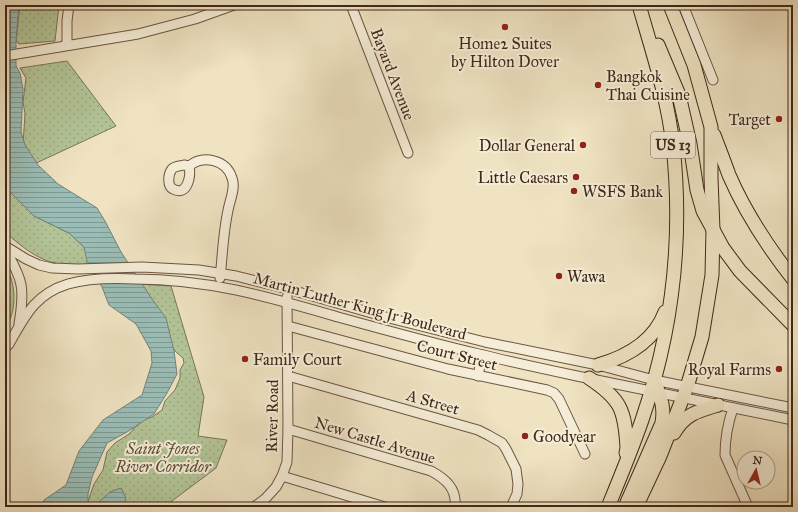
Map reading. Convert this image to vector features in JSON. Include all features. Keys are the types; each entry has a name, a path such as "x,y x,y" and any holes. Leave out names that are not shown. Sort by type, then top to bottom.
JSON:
{"highway":[{"path":"640,5 679,95 690,144 697,190 703,211 723,248 740,271 793,325"},
{"name":"US 13","path":"608,507 654,389 664,341 672,290 677,224 673,145 668,112 640,5"},
{"name":"US 13","path":"636,507 654,470 685,393 702,337 712,274 713,230 711,127 694,65 670,5"},
{"path":"711,127 730,175 748,213 776,257 793,279"},
{"path":"598,366 616,360 633,351 646,341 664,316 672,290"},
{"path":"588,378 611,394 622,411 627,448 623,469"},
{"path":"625,507 662,423 664,412 663,404 654,389"},
{"path":"654,470 676,429 685,418 698,411 718,405"}],"street":[{"path":"67,46 67,21 69,5"},
{"path":"5,56 138,34 195,19 234,5"},
{"name":"Bayard Avenue","path":"351,5 408,153"},
{"path":"683,5 713,80"},
{"path":"189,166 201,160 215,161 228,170 232,178 231,198 222,240 219,285"},
{"name":"Martin Luther King Jr Boulevard","path":"5,246 26,259 39,265 52,268 142,267 184,269 220,273 288,288 396,320 485,342 598,366 654,389"},
{"path":"5,249 16,269 21,282 23,294 18,327 9,344 5,348"},
{"name":"Martin Luther King Jr Boulevard","path":"18,327 40,298 58,288 80,282 118,278 178,280 219,285 286,302 417,339 482,355 588,378 654,389"},
{"name":"River Road","path":"254,507 265,499 276,486 282,476 287,456 288,326 286,302 288,288"},
{"name":"Court Street","path":"288,326 478,376 547,390 554,393 559,399 585,454"},
{"path":"478,376 482,355"},
{"name":"A Street","path":"288,376 478,430 496,439 506,449 518,475 517,494 511,507"},
{"path":"654,389 793,408"},
{"path":"654,389 685,393 718,405 793,420"},
{"path":"733,408 725,455 748,507"},
{"name":"New Castle Avenue","path":"288,429 431,471 447,482 454,495 455,507"},
{"path":"282,476 385,507"},
{"path":"265,499 271,507"}],"green space":[{"path":"20,5 59,5 55,41 19,44 16,41"},
{"path":"67,61 116,126 32,165 23,144 25,114 23,102 26,78 20,68"},
{"path":"5,187 34,216 69,233 84,247 89,264 61,264 43,259 27,250 5,232"},
{"path":"5,265 12,281 14,298 12,314 5,330"},
{"name":"Saint Jones River Corridor","path":"139,284 171,286 204,397 198,436 227,440 216,468 164,507 86,507 94,484 103,470 107,452 115,443 129,434 141,421 152,417 162,410 165,401 175,390 180,378 180,370 184,363 183,358 175,351 145,308"}],"water":[{"path":"5,5 19,5 16,41 16,66 20,73 23,89 21,132 25,145 38,165 58,184 97,208 121,252 166,318 174,351 177,374 154,414 107,443 92,477 88,494 88,507 42,507 44,500 66,485 79,451 103,420 142,395 152,363 151,351 136,324 109,305 102,287 87,261 84,247 69,233 34,216 5,187"},
{"path":"121,488 126,498 123,507 93,507 110,492"}],"place":[{"name":"Home2 Suites by Hilton Dover","path":"505,27"},
{"name":"Bangkok Thai Cuisine","path":"598,85"},
{"name":"Target","path":"779,119"},
{"name":"Dollar General","path":"583,145"},
{"name":"Little Caesars","path":"576,177"},
{"name":"WSFS Bank","path":"574,191"},
{"name":"Wawa","path":"559,276"},
{"name":"Family Court","path":"245,359"},
{"name":"Royal Farms","path":"779,369"},
{"name":"Goodyear","path":"525,436"}]}
